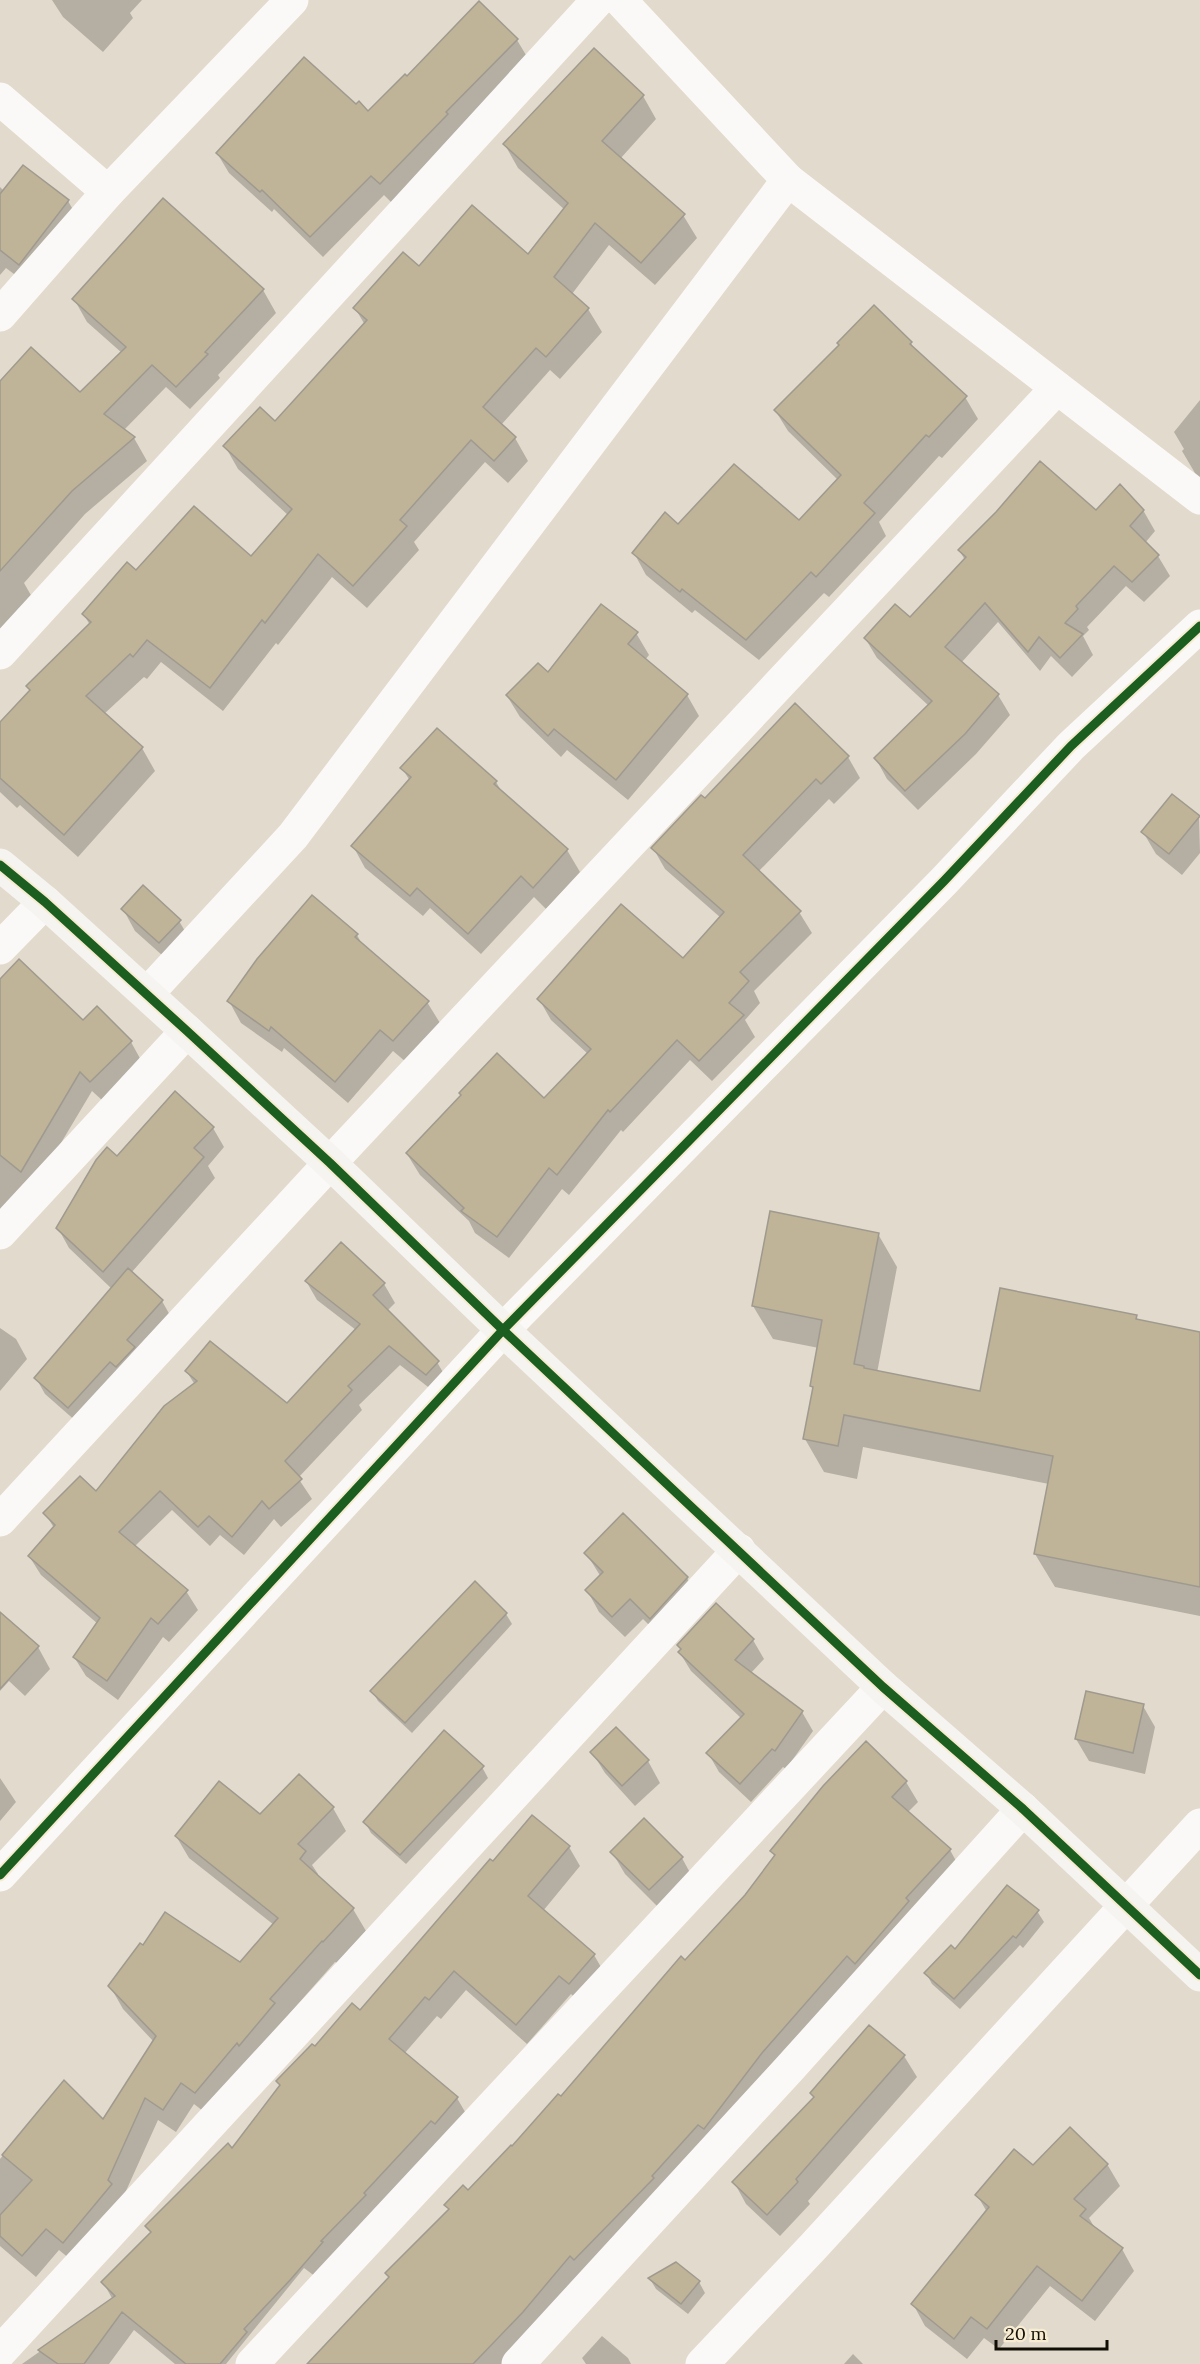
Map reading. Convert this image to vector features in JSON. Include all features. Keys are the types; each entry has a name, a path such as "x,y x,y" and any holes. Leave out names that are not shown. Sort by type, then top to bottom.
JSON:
{"street":[{"path":"0,315 108,192 292,0"},
{"path":"0,653 598,0"},
{"path":"620,0 788,180 1200,498"},
{"path":"0,99 108,192"},
{"path":"147,994 293,836 788,180"},
{"path":"0,1520 330,1163 1057,388"},
{"path":"0,1875 502,1330 936,890 1071,746 1200,626"},
{"path":"0,865 45,902 147,994 330,1163 502,1330 883,1687 1023,1809 1200,1975"},
{"path":"0,948 45,902"},
{"path":"0,1233 187,1031"},
{"path":"0,2352 739,1550"},
{"path":"252,2364 883,1687"},
{"path":"518,2364 789,2069 1023,1809"},
{"path":"702,2364 813,2247 1200,1825"}],"building":[{"path":"479,1 518,39 446,112 448,114 380,184 371,176 310,237 262,190 260,192 216,153 304,57 356,104 359,101 368,111 405,74 407,76"},
{"path":"594,48 644,95 602,141 685,214 641,263 595,223 554,277 589,308 546,357 536,348 483,407 516,437 494,461 471,440 400,520 407,526 353,586 318,554 265,623 262,620 210,688 147,640 133,657 130,654 86,696 143,747 64,835 0,778 0,722 30,690 26,686 91,622 82,614 127,562 136,570 194,506 251,556 292,509 223,446 260,407 275,421 367,320 353,308 403,252 419,266 472,205 528,254 568,203 503,144"},
{"path":"23,165 69,200 19,265 0,250 0,194"},
{"path":"163,198 264,289 205,352 208,354 176,387 152,365 104,414 135,437 72,491 0,571 0,381 31,347 80,392 126,347 72,299"},
{"path":"874,305 912,342 910,344 967,396 929,437 926,435 864,503 875,513 816,577 811,572 746,640 682,589 680,592 632,553 665,512 678,524 734,464 799,520 841,475 774,410 839,345 837,343"},
{"path":"1040,461 1096,510 1120,484 1144,510 1130,526 1159,555 1132,582 1114,566 1076,606 1078,609 1065,623 1083,634 1060,658 1039,637 1028,652 985,603 945,647 999,694 965,734 905,791 874,758 932,701 864,638 895,604 910,617 966,557 958,550 996,512"},
{"path":"601,604 638,632 628,644 688,694 616,780 554,729 548,736 506,695 538,663 548,672"},
{"path":"795,703 849,756 821,784 816,779 743,855 801,911 740,972 749,981 729,1003 744,1015 699,1061 677,1040 610,1112 608,1110 557,1175 549,1168 497,1237 461,1211 464,1208 406,1153 497,1053 544,1098 591,1049 537,999 621,904 683,958 724,912 651,848 701,795 705,798"},
{"path":"437,728 497,781 494,784 568,849 533,888 521,876 468,934 417,888 410,896 351,846 411,777 400,768"},
{"path":"1172,794 1200,816 1169,854 1141,832"},
{"path":"143,885 181,920 159,943 121,909"},
{"path":"312,895 358,934 355,937 429,1001 393,1041 380,1030 335,1082 271,1027 269,1031 227,1001 257,959"},
{"path":"19,959 83,1020 97,1006 132,1041 90,1082 80,1072 21,1172 0,1155 0,979"},
{"path":"175,1091 214,1127 194,1148 204,1157 103,1272 56,1228 96,1160 107,1147 117,1156"},
{"path":"770,1211 879,1233 854,1364 864,1366 864,1368 980,1391 1000,1288 1137,1315 1136,1319 1200,1332 1200,1587 1034,1554 1053,1456 844,1415 838,1446 803,1439 822,1320 752,1306"},
{"path":"341,1242 385,1283 373,1295 439,1361 426,1375 389,1346 348,1386 352,1390 285,1461 302,1479 269,1509 262,1501 232,1537 209,1516 198,1527 160,1491 119,1532 188,1590 158,1624 151,1618 107,1681 73,1657 100,1618 28,1556 55,1525 43,1513 80,1476 96,1491 164,1406 197,1381 185,1371 210,1341 287,1403 360,1324 305,1281"},
{"path":"128,1268 163,1300 127,1340 135,1347 116,1367 110,1362 68,1408 34,1378"},
{"path":"623,1513 688,1577 650,1619 630,1599 612,1617 585,1590 603,1572 584,1553"},
{"path":"475,1581 507,1613 405,1723 370,1691"},
{"path":"716,1603 754,1639 735,1660 803,1711 775,1751 772,1749 740,1784 706,1753 744,1714 678,1652 681,1649 677,1645"},
{"path":"0,1612 39,1646 0,1689"},
{"path":"1086,1691 1144,1704 1133,1753 1075,1739"},
{"path":"616,1727 649,1760 622,1786 590,1752"},
{"path":"444,1730 484,1766 400,1855 363,1822"},
{"path":"866,1741 907,1781 892,1797 951,1849 906,1898 909,1901 855,1964 847,1956 762,2053 704,2129 698,2125 652,2176 654,2178 574,2260 570,2256 523,2312 473,2364 307,2364 389,2277 385,2273 449,2209 444,2205 463,2185 468,2190 512,2146 558,2094 561,2096 681,1956 685,1960 745,1895 775,1855 770,1851 823,1786"},
{"path":"299,1774 334,1807 298,1844 306,1851 300,1859 354,1908 270,1999 275,2003 239,2046 237,2043 195,2093 181,2083 163,2110 145,2098 108,2180 112,2184 63,2243 46,2229 22,2256 0,2236 0,2215 32,2180 2,2155 64,2080 103,2119 156,2036 108,1986 140,1943 143,1945 165,1912 240,1962 278,1918 175,1836 219,1781 260,1814"},
{"path":"532,1815 570,1846 528,1896 595,1954 569,1984 559,1976 516,2025 454,1971 429,2000 425,1997 389,2039 458,2097 435,2124 431,2121 364,2193 366,2195 321,2241 323,2242 291,2279 244,2329 247,2332 220,2364 186,2364 122,2312 84,2364 58,2364 38,2350 115,2296 101,2282 151,2232 145,2226 228,2143 232,2148 280,2085 276,2081 312,2044 315,2046 352,2003 360,2010 490,1859 493,1861"},
{"path":"644,1818 683,1857 649,1890 610,1852"},
{"path":"1007,1885 1039,1910 1016,1938 1013,1936 954,1999 924,1973 951,1945 955,1949"},
{"path":"869,2025 905,2055 796,2179 798,2182 767,2215 732,2182 814,2097 810,2093"},
{"path":"1070,2127 1108,2164 1074,2199 1086,2209 1080,2216 1123,2248 1082,2301 1037,2266 987,2329 971,2317 954,2339 911,2304 989,2207 975,2195 1014,2149 1033,2165"},
{"path":"676,2262 700,2281 681,2304 648,2278"}],"cycle path":[{"path":"0,1875 503,1330 944,881 1071,746 1200,626"},
{"path":"0,865 45,902 330,1163 503,1330 883,1687 1023,1809 1200,1975"}]}
